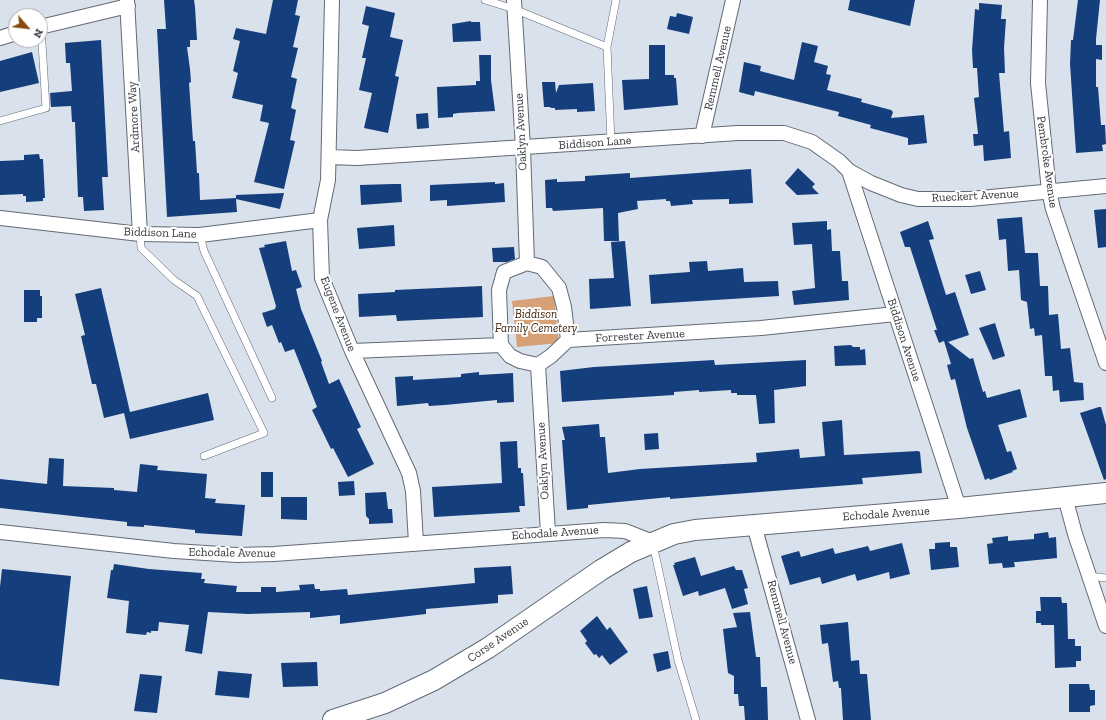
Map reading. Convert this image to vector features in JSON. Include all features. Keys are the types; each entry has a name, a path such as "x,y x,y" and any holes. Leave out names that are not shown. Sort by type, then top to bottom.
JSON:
{"main road":[{"name":"Echodale Avenue","path":"653,542 674,534 695,530 959,508 1106,493"},
{"name":"Corse Avenue","path":"333,720 385,703 434,680 488,648 601,570 653,542"}],"street":[{"name":"Eugene Avenue","path":"332,0 328,180 320,220 322,278 352,351 409,473 413,491 416,543"},
{"name":"Remmell Avenue","path":"702,136 733,0"},
{"name":"Pembroke Avenue","path":"1040,0 1038,83 1049,191 1053,209 1106,363"},
{"path":"48,25 127,3"},
{"name":"Ardmore Way","path":"127,3 140,234"},
{"name":"Oaklyn Avenue","path":"514,5 523,148 527,263"},
{"name":"Biddison Lane","path":"329,157 357,158 702,136 784,133 812,142 823,149 849,171"},
{"name":"Rueckert Avenue","path":"849,171 883,189 901,196 918,199 970,199 1106,186"},
{"name":"Biddison Avenue","path":"849,171 959,508"},
{"name":"Biddison Lane","path":"0,218 140,234 200,235 320,220"},
{"path":"527,263 542,267 559,288 564,307 568,340 551,356 538,365 520,362 510,356 501,345 499,290 504,272 527,263"},
{"name":"Forrester Avenue","path":"568,340 761,328 895,314"},
{"path":"352,351 501,345"},
{"name":"Oaklyn Avenue","path":"538,365 548,533"},
{"path":"1065,497 1106,626"},
{"name":"Remmell Avenue","path":"754,525 808,720"},
{"name":"Echodale Avenue","path":"0,532 174,551 237,555 281,554 604,530 625,531 653,542"}],"lane":[{"path":"485,0 514,5 607,46"},
{"path":"611,142 607,46 616,0"},
{"path":"0,121 46,108 42,48"},
{"path":"140,234 141,248 174,280 197,296 264,433 204,456"},
{"path":"200,235 204,251 272,398"},
{"path":"653,542 678,660 696,720"},
{"path":"1089,576 1106,578"}],"green space":[{"name":"Biddison Family Cemetery","path":"554,296 559,343 517,347 512,301"}],"building":[{"path":"164,0 194,0 197,40 190,40 190,47 187,47 191,82 189,83 193,141 195,141 197,173 199,173 200,200 236,198 236,195 284,193 280,209 236,199 237,212 167,217 157,29 166,29"},
{"path":"273,0 298,0 295,15 300,16 293,47 298,48 291,77 297,79 291,108 296,110 290,140 295,141 284,189 254,182 269,123 260,121 263,105 232,98 238,73 233,71 240,41 233,39 236,28 266,34"},
{"path":"850,0 915,0 910,26 848,10"},
{"path":"1078,0 1100,0 1096,45 1102,45 1102,60 1096,59 1096,87 1098,87 1101,125 1105,125 1106,144 1102,145 1103,151 1076,153 1070,64 1071,40 1073,40"},
{"path":"979,3 1002,5 1001,19 1006,19 1004,48 1005,73 999,73 1004,132 1009,131 1011,158 984,161 983,145 974,146 973,134 978,134 974,98 979,97 977,68 973,68 972,50 975,9 979,10"},
{"path":"366,6 395,13 390,37 403,40 395,76 399,77 388,133 364,128 372,93 359,90 366,58 362,58 369,26 362,24"},
{"path":"677,13 693,17 689,34 667,29 670,16 676,17"},
{"path":"471,21 480,22 481,41 453,42 452,24"},
{"path":"101,40 108,177 102,177 104,210 84,211 83,197 78,197 75,122 72,122 71,106 51,107 50,93 72,91 70,63 66,63 65,43"},
{"path":"802,42 818,46 814,62 828,66 826,74 831,75 827,90 862,99 861,102 891,110 893,112 891,118 924,115 927,143 908,145 908,138 870,128 871,125 838,116 839,112 755,91 754,96 739,92 744,62 761,66 760,71 794,80"},
{"path":"649,45 665,45 665,75 674,75 674,78 676,78 678,105 624,110 622,80 649,79"},
{"path":"32,52 39,83 0,92 0,61"},
{"path":"479,55 491,55 491,80 495,111 458,113 453,114 453,117 438,118 437,87 476,85 476,81 480,81"},
{"path":"542,82 555,82 556,93 559,85 593,83 595,111 577,112 577,109 555,110 555,108 544,107"},
{"path":"428,113 429,128 417,129 416,114"},
{"path":"39,154 40,159 43,159 45,198 43,198 43,201 26,202 26,196 23,196 23,194 0,195 0,161 24,160 24,155"},
{"path":"798,168 815,184 812,187 819,194 797,195 785,183"},
{"path":"751,169 753,203 729,204 729,199 692,200 693,204 671,206 670,201 666,201 666,199 637,201 638,209 618,213 619,241 604,241 603,208 553,211 552,208 546,208 545,180 557,179 557,182 585,181 585,176 630,173 630,178"},
{"path":"495,182 495,184 504,183 505,202 447,206 447,200 430,201 430,185"},
{"path":"401,184 402,202 361,205 360,185"},
{"path":"1106,209 1106,247 1098,248 1094,210"},
{"path":"1022,217 1025,253 1038,253 1040,286 1048,286 1049,315 1058,314 1061,349 1070,348 1074,382 1083,383 1084,400 1060,402 1059,390 1053,391 1052,376 1045,376 1042,335 1035,336 1034,328 1030,329 1027,302 1021,300 1019,270 1008,271 1006,239 999,240 997,219"},
{"path":"827,221 827,230 831,229 832,251 840,251 842,281 848,281 849,300 794,305 792,291 815,288 812,244 794,245 792,223"},
{"path":"928,221 934,239 929,240 946,295 955,292 969,335 948,342 970,359 973,358 983,392 985,391 987,398 1020,389 1027,417 998,425 1007,452 1011,451 1017,469 1012,471 1013,472 990,480 989,478 985,480 967,428 955,379 951,380 947,365 951,364 944,341 939,343 934,330 937,330 910,247 905,247 900,232"},
{"path":"394,225 395,246 359,249 357,228"},
{"path":"286,241 292,271 296,270 302,287 296,289 301,309 322,361 321,362 329,384 339,379 361,427 357,429 374,464 348,477 333,448 331,449 312,410 317,407 294,349 285,352 281,342 279,343 272,325 267,327 262,313 275,309 276,306 259,248 265,247 264,245"},
{"path":"625,241 631,306 590,309 589,279 614,278 611,242"},
{"path":"514,247 515,259 507,262 493,262 492,248"},
{"path":"707,261 708,271 743,268 744,282 778,281 779,296 651,304 649,275 690,272 689,262"},
{"path":"980,271 986,290 971,294 965,275"},
{"path":"482,286 483,317 397,321 396,315 359,317 358,294 395,292 395,290"},
{"path":"101,288 130,412 208,393 214,420 130,439 124,413 104,418 96,384 92,384 81,336 85,335 75,294"},
{"path":"24,290 40,290 40,296 42,296 42,318 37,318 37,322 24,322"},
{"path":"995,323 1005,356 993,360 979,328"},
{"path":"851,345 853,347 860,347 860,350 865,349 866,365 835,366 834,346"},
{"path":"714,360 715,365 806,360 806,386 774,390 775,423 759,424 756,395 737,395 737,393 731,393 731,390 699,392 699,390 674,392 674,395 562,402 560,371 594,367"},
{"path":"479,372 479,375 513,373 514,402 497,403 497,400 429,406 428,403 397,406 395,377 413,376 413,380 461,377 461,374"},
{"path":"1101,407 1106,425 1106,479 1104,480 1080,413"},
{"path":"842,420 844,455 918,451 920,452 922,473 862,478 863,484 670,499 670,497 588,505 588,508 567,510 562,440 565,440 562,427 599,424 600,437 605,437 608,473 640,469 757,462 756,453 799,449 800,458 825,456 822,422"},
{"path":"658,433 659,449 645,450 644,434"},
{"path":"517,441 518,468 521,468 521,473 523,473 525,506 519,506 520,512 434,517 432,487 502,483 500,442"},
{"path":"49,458 64,459 63,486 114,488 114,490 137,492 140,464 158,466 157,470 207,474 205,498 216,499 215,503 245,505 242,536 195,533 195,530 144,525 144,527 127,526 127,522 0,508 0,479 47,484"},
{"path":"261,472 273,472 273,497 261,497"},
{"path":"354,481 355,495 339,496 338,482"},
{"path":"386,492 388,509 392,509 393,523 369,524 369,519 366,516 365,493"},
{"path":"281,497 307,497 307,520 281,519"},
{"path":"1048,532 1049,538 1056,537 1057,558 1014,562 1015,567 1003,568 1002,563 989,564 987,544 993,543 992,538 1008,536 1008,541 1034,539 1034,534"},
{"path":"950,542 950,547 957,547 959,567 931,570 929,549 935,549 935,543"},
{"path":"902,543 910,574 890,579 889,572 857,581 855,574 822,584 820,577 790,585 781,556 799,551 801,557 833,548 835,554 868,546 870,551"},
{"path":"695,557 701,576 734,566 736,570 742,570 748,588 744,589 748,604 732,609 725,588 699,596 698,591 683,596 673,565 675,565 674,563"},
{"path":"114,564 149,569 202,573 201,579 205,579 204,583 237,586 236,592 261,592 261,587 276,587 276,592 300,590 299,585 314,584 315,589 320,589 320,591 347,589 348,595 475,583 474,568 511,566 513,594 498,595 498,603 426,609 426,614 340,624 340,615 310,618 310,612 248,614 208,612 202,654 185,651 189,625 159,622 158,631 151,631 151,633 147,632 146,635 126,633 129,601 107,598 111,570 113,570"},
{"path":"2,569 71,576 59,686 0,679 0,587"},
{"path":"647,586 653,617 639,619 633,589"},
{"path":"1040,597 1061,597 1062,603 1067,603 1068,639 1075,639 1075,646 1081,646 1081,661 1076,661 1076,667 1055,668 1054,625 1041,625 1041,623 1036,623 1036,611 1041,611"},
{"path":"750,612 756,657 760,657 761,687 767,687 768,720 745,720 744,706 739,706 738,694 734,694 734,676 728,673 723,629 737,627 733,613"},
{"path":"597,616 607,630 610,627 628,652 610,665 602,655 599,658 596,654 594,655 585,643 587,641 580,631"},
{"path":"848,622 851,661 859,660 860,674 867,674 871,720 843,720 841,688 839,688 838,681 833,682 828,643 822,644 820,625"},
{"path":"668,651 671,668 657,672 653,654"},
{"path":"317,662 318,686 283,687 281,663"},
{"path":"218,671 252,674 249,698 215,695"},
{"path":"140,674 162,676 157,713 134,711"},
{"path":"1069,684 1089,684 1090,690 1095,690 1095,705 1090,706 1090,712 1069,712"}]}
